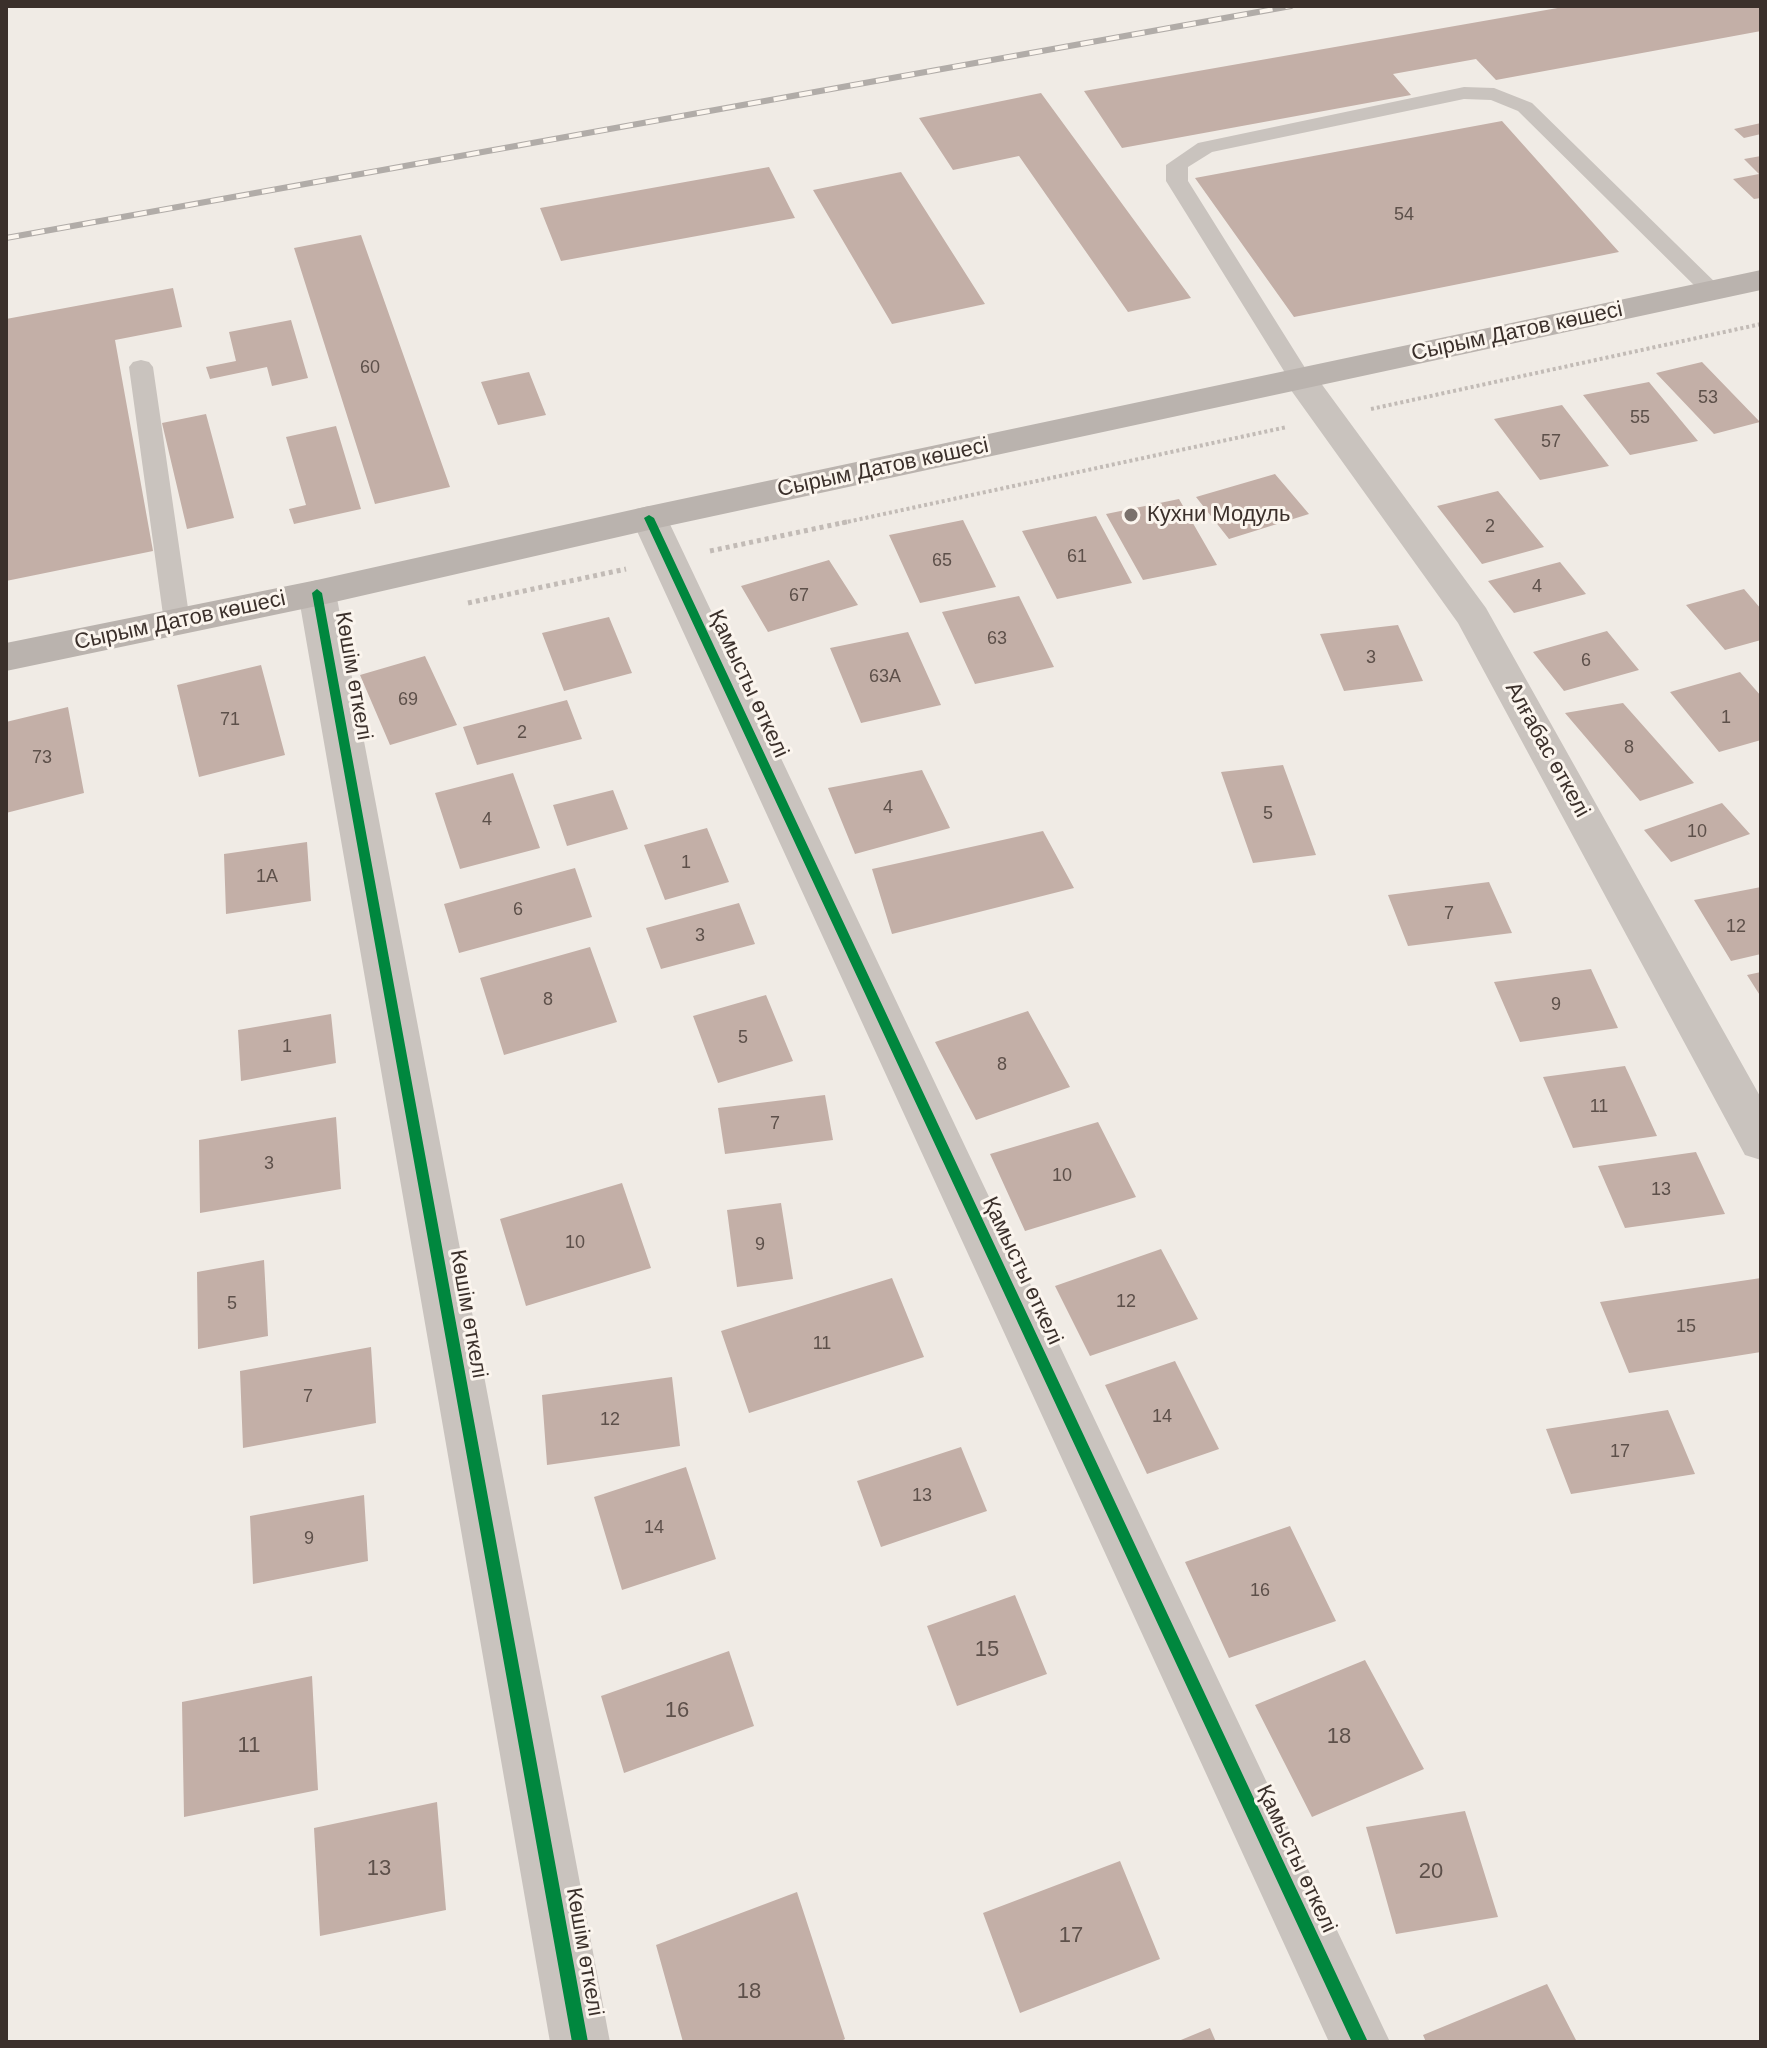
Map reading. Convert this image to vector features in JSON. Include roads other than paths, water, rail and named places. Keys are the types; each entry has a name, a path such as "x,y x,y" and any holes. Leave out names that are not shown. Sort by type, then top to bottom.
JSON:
{"main road":[{"name":"Сырым Датов көшесі","path":"6,657 317,593 649,518 1761,280"}],"street":[{"name":"Алғабас өткелі","path":"1300,379 1473,617 1761,1141"},
{"name":"Қамысты өткелі","path":"649,518 1360,2042"},
{"name":"Көшім өткелі","path":"317,593 580,2042"}],"lane":[{"path":"1300,379 1177,181 1177,165 1205,147 1464,93 1494,94 1525,107 1712,290"},
{"path":"141,367 177,622"}],"railway":[{"path":"6,238 1291,6"}],"place":[{"name":"Кухни Модуль","path":"1131,515"}]}
